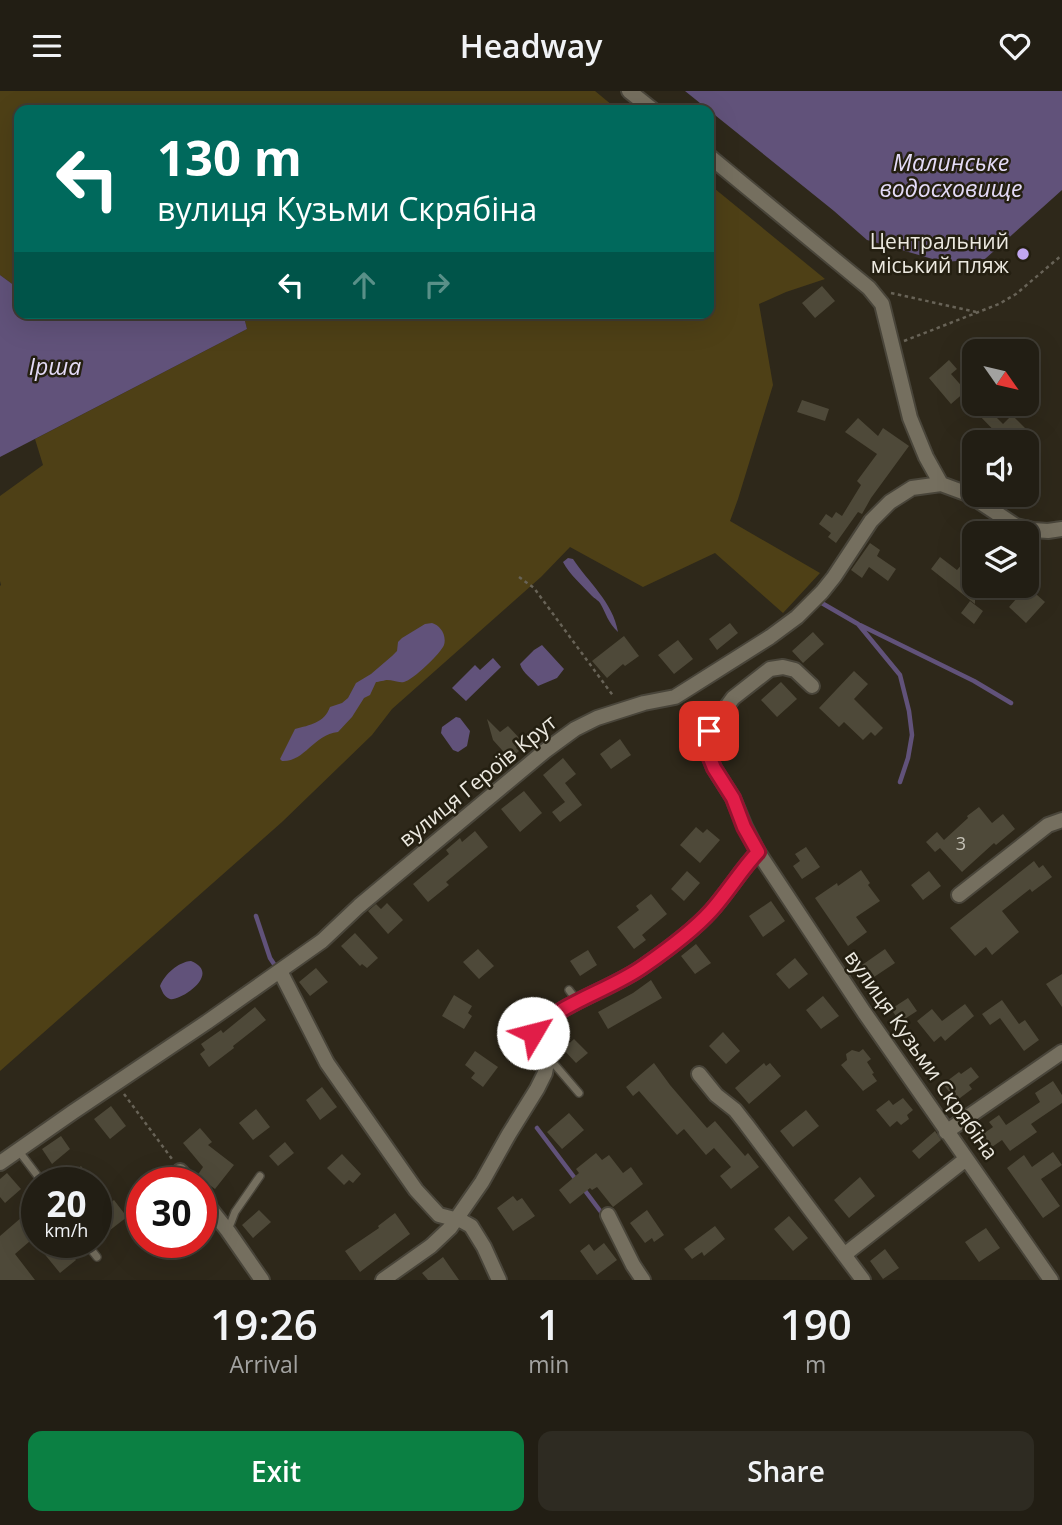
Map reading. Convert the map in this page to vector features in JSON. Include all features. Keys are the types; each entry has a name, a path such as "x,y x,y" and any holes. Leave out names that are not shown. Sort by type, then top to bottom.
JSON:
{"street":[{"path":"629,91 647,105"},
{"path":"714,160 869,288 882,305 911,418 926,457 942,484 968,495 1016,526 1040,531 1062,529"},
{"name":"вулиця Героїв Крут","path":"0,1163 331,934 359,906 562,739 586,723 622,709 675,697 770,637 797,617 822,592 871,521 890,502 912,488 942,484"},
{"name":"вулиця Кузьми Скрябіна","path":"812,686 795,670 783,667 771,669 733,698 709,731 707,751 758,852 946,1132 1051,1280"},
{"path":"959,895 1048,825 1062,820"},
{"path":"383,1280 442,1237 457,1220 482,1182 545,1073 548,1058 533,1033 540,1025 630,976 697,925 758,852"},
{"path":"280,971 327,1063 415,1190 439,1215 468,1223 484,1247 499,1280"},
{"path":"946,1132 1062,1052"},
{"path":"699,1074 716,1095 735,1110 863,1280"},
{"path":"844,1255 966,1159"},
{"path":"608,1215 643,1280"},
{"path":"217,1217 262,1280"}],"lane":[{"path":"569,990 578,1002"},
{"path":"548,1058 579,1093"},
{"path":"18,1149 31,1167"},
{"path":"228,1231 235,1212 260,1175"}],"path":[{"path":"892,346 999,304 1016,294 1062,255"},
{"path":"869,288 976,312"},
{"path":"519,577 534,588 622,709"},
{"path":"116,1083 177,1167"}],"shaded area":[{"path":"0,91 595,91 612,105 14,105 14,285 0,275"},
{"path":"714,188 825,279 759,304 773,385 730,521 820,573 783,613 715,553 643,587 570,547 541,577 392,709 372,735 282,822 0,1071 0,496 43,465 35,439 247,329 244,319 714,319"}],"water":[{"name":"Малинське водосховище","path":"685,91 1062,91 1062,190 985,259 943,262 867,240 714,114 714,105 702,105"},
{"name":"Ірша","path":"0,275 14,285 14,319 244,319 247,329 0,457"},
{"path":"568,558 573,559 606,602 618,632 609,622 599,602 576,580 563,562"},
{"path":"432,623 442,631 444,645 420,672 404,682 376,682 370,695 364,698 338,732 322,738 297,757 282,761 280,759 295,729 311,725 324,717 330,707 348,698 356,683 371,674 397,651 398,642 402,638 425,624"},
{"path":"542,645 564,669 557,678 538,686 520,664"},
{"path":"493,658 501,667 466,701 452,688 475,665 480,670"},
{"path":"456,717 460,718 470,731 467,746 458,752 453,750 441,733 442,727"},
{"path":"191,961 200,966 201,980 182,996 168,998 160,986 162,982 177,966"}],"building":[{"path":"822,286 835,301 815,318 802,303"},
{"path":"949,360 957,369 951,374 962,386 962,394 951,404 929,378"},
{"path":"802,400 829,409 825,421 797,412"},
{"path":"981,417 996,417 1003,424 1010,417 1014,417 1027,430 993,430"},
{"path":"858,418 878,436 883,428 909,446 862,514 858,512 836,543 828,537 831,533 819,524 826,514 832,518 836,512 842,516 861,485 857,481 877,454 845,432"},
{"path":"870,543 880,550 877,556 896,569 888,581 869,567 862,578 851,570"},
{"path":"940,557 957,570 962,564 962,594 931,569"},
{"path":"1039,597 1045,602 1026,623 1009,607 1017,598"},
{"path":"970,601 983,611 974,624 961,613"},
{"path":"730,623 738,633 717,650 709,639"},
{"path":"813,632 824,644 803,663 792,651"},
{"path":"624,636 639,656 625,666 623,664 607,678 592,661"},
{"path":"678,640 693,659 674,674 658,655"},
{"path":"854,671 868,684 854,699 883,728 875,736 871,732 863,740 844,722 839,727 819,708"},
{"path":"781,682 797,699 777,717 761,700"},
{"path":"487,719 500,732 508,726 523,742 516,748 519,751 510,759 493,740"},
{"path":"620,739 631,755 611,769 600,754"},
{"path":"563,758 576,774 565,783 582,805 560,822 552,812 565,802 543,775"},
{"path":"524,791 542,813 520,832 501,809"},
{"path":"979,807 992,823 1003,814 1015,829 996,845 994,843 962,872 940,848 935,852 926,842 937,832 944,840"},
{"path":"696,827 703,833 707,829 720,840 700,863 680,845"},
{"path":"475,831 488,847 446,882 449,885 428,902 413,884 449,854 446,850 460,838 462,842"},
{"path":"806,847 820,867 802,879 793,866 800,861 795,854"},
{"path":"1034,861 1039,868 1043,865 1052,877 1032,892 1030,889 1002,911 1019,932 992,955 986,947 975,956 950,928"},
{"path":"861,870 880,901 856,917 867,932 848,946 815,898"},
{"path":"687,871 700,883 684,901 671,889"},
{"path":"929,871 941,886 923,900 911,885"},
{"path":"651,894 667,914 642,935 646,940 634,949 617,927 639,910 636,906"},
{"path":"771,901 785,921 763,937 749,916"},
{"path":"387,903 403,920 388,934 368,911 376,904 381,909"},
{"path":"355,933 378,958 367,968 362,964 360,966 341,946"},
{"path":"696,944 711,963 695,974 681,956"},
{"path":"478,949 494,966 479,979 463,962"},
{"path":"885,949 895,963 871,979 862,965"},
{"path":"588,950 597,965 580,976 570,961"},
{"path":"795,958 808,974 789,989 776,974"},
{"path":"316,968 328,982 310,996 299,982"},
{"path":"1062,974 1062,1007 1046,984"},
{"path":"651,980 662,998 608,1029 598,1012"},
{"path":"454,995 472,1006 468,1013 472,1016 464,1029 442,1016"},
{"path":"823,996 839,1016 821,1029 806,1010"},
{"path":"908,998 917,1011 900,1022 891,1009"},
{"path":"1002,1000 1019,1024 1025,1020 1039,1040 1024,1051 1000,1018 990,1025 982,1014"},
{"path":"965,1004 974,1016 945,1041 941,1036 934,1042 917,1021 932,1009 942,1021"},
{"path":"255,1007 266,1020 209,1067 200,1054 205,1050 201,1044 221,1030 223,1033"},
{"path":"723,1032 740,1051 726,1064 709,1046"},
{"path":"574,1039 588,1053 576,1063 563,1049"},
{"path":"863,1049 871,1059 867,1062 877,1081 863,1091 841,1065 847,1060 846,1054 852,1050 859,1052"},
{"path":"475,1051 498,1067 483,1087 471,1078 475,1073 465,1065"},
{"path":"654,1063 707,1128 715,1121 745,1156 748,1153 759,1167 731,1189 720,1176 731,1167 714,1148 706,1155 684,1129 677,1135 639,1091 633,1096 626,1087"},
{"path":"764,1063 766,1066 770,1063 781,1076 749,1104 735,1088"},
{"path":"971,1067 979,1077 969,1085 972,1089 956,1101 943,1084"},
{"path":"1053,1081 1062,1095 1062,1103 1031,1124 1037,1132 1010,1151 1002,1140 992,1147 983,1134 993,1127 989,1122 999,1115 1006,1125 1040,1102 1035,1093"},
{"path":"322,1087 337,1107 320,1120 306,1100"},
{"path":"903,1098 913,1110 907,1115 909,1119 901,1125 897,1121 890,1127 876,1110 889,1100 893,1105"},
{"path":"111,1106 126,1126 110,1139 94,1119"},
{"path":"256,1109 270,1127 253,1140 239,1123"},
{"path":"806,1110 819,1126 793,1147 780,1131"},
{"path":"569,1113 584,1130 562,1149 547,1132"},
{"path":"200,1128 212,1142 208,1145 234,1165 217,1186 217,1167 203,1167 183,1143"},
{"path":"935,1131 941,1140 919,1159 912,1151"},
{"path":"61,1136 70,1149 52,1164 42,1149"},
{"path":"285,1142 294,1153 278,1166 269,1156"},
{"path":"1053,1152 1062,1165 1041,1179 1060,1206 1043,1218 1007,1168 1024,1155 1032,1167"},
{"path":"596,1153 602,1160 609,1155 623,1173 631,1167 643,1184 613,1207 597,1187 592,1190 590,1188 570,1204 559,1190 579,1173 576,1169"},
{"path":"342,1154 361,1174 353,1183 349,1180 344,1185 327,1168"},
{"path":"7,1173 21,1189 5,1203 0,1197 0,1179"},
{"path":"860,1177 875,1196 849,1218 834,1200"},
{"path":"513,1196 517,1201 522,1198 535,1216 513,1231 497,1208"},
{"path":"114,1200 126,1216 112,1229"},
{"path":"259,1210 271,1222 253,1238 242,1225"},
{"path":"647,1210 664,1235 654,1242 652,1238 645,1243 630,1223"},
{"path":"395,1213 410,1234 360,1272 345,1251 379,1228 378,1226"},
{"path":"789,1216 808,1238 793,1251 774,1229"},
{"path":"21,1218 21,1249 15,1254 35,1280 0,1280 0,1236"},
{"path":"715,1226 725,1239 704,1256 702,1252 692,1259 684,1249"},
{"path":"986,1228 1000,1248 979,1262 965,1242"},
{"path":"604,1243 617,1260 597,1275 580,1251 589,1244 594,1251"},
{"path":"885,1249 899,1268 883,1279 870,1261"},
{"path":"443,1257 459,1280 428,1280 422,1273"},
{"path":"48,1258 74,1258 76,1260 60,1273"}],"waterway":[{"path":"820,602 858,624 900,675 912,735 900,782"},
{"path":"860,625 974,681 1011,703"},
{"path":"256,916 274,964"},
{"path":"537,1128 577,1181"},
{"path":"583,1188 603,1218"}],"place":[{"name":"Центральний міський пляж","path":"1023,254"}],"route":[{"path":"533,1033 563,1010 630,976 685,935 709,913 758,852 707,751 709,731"}]}
